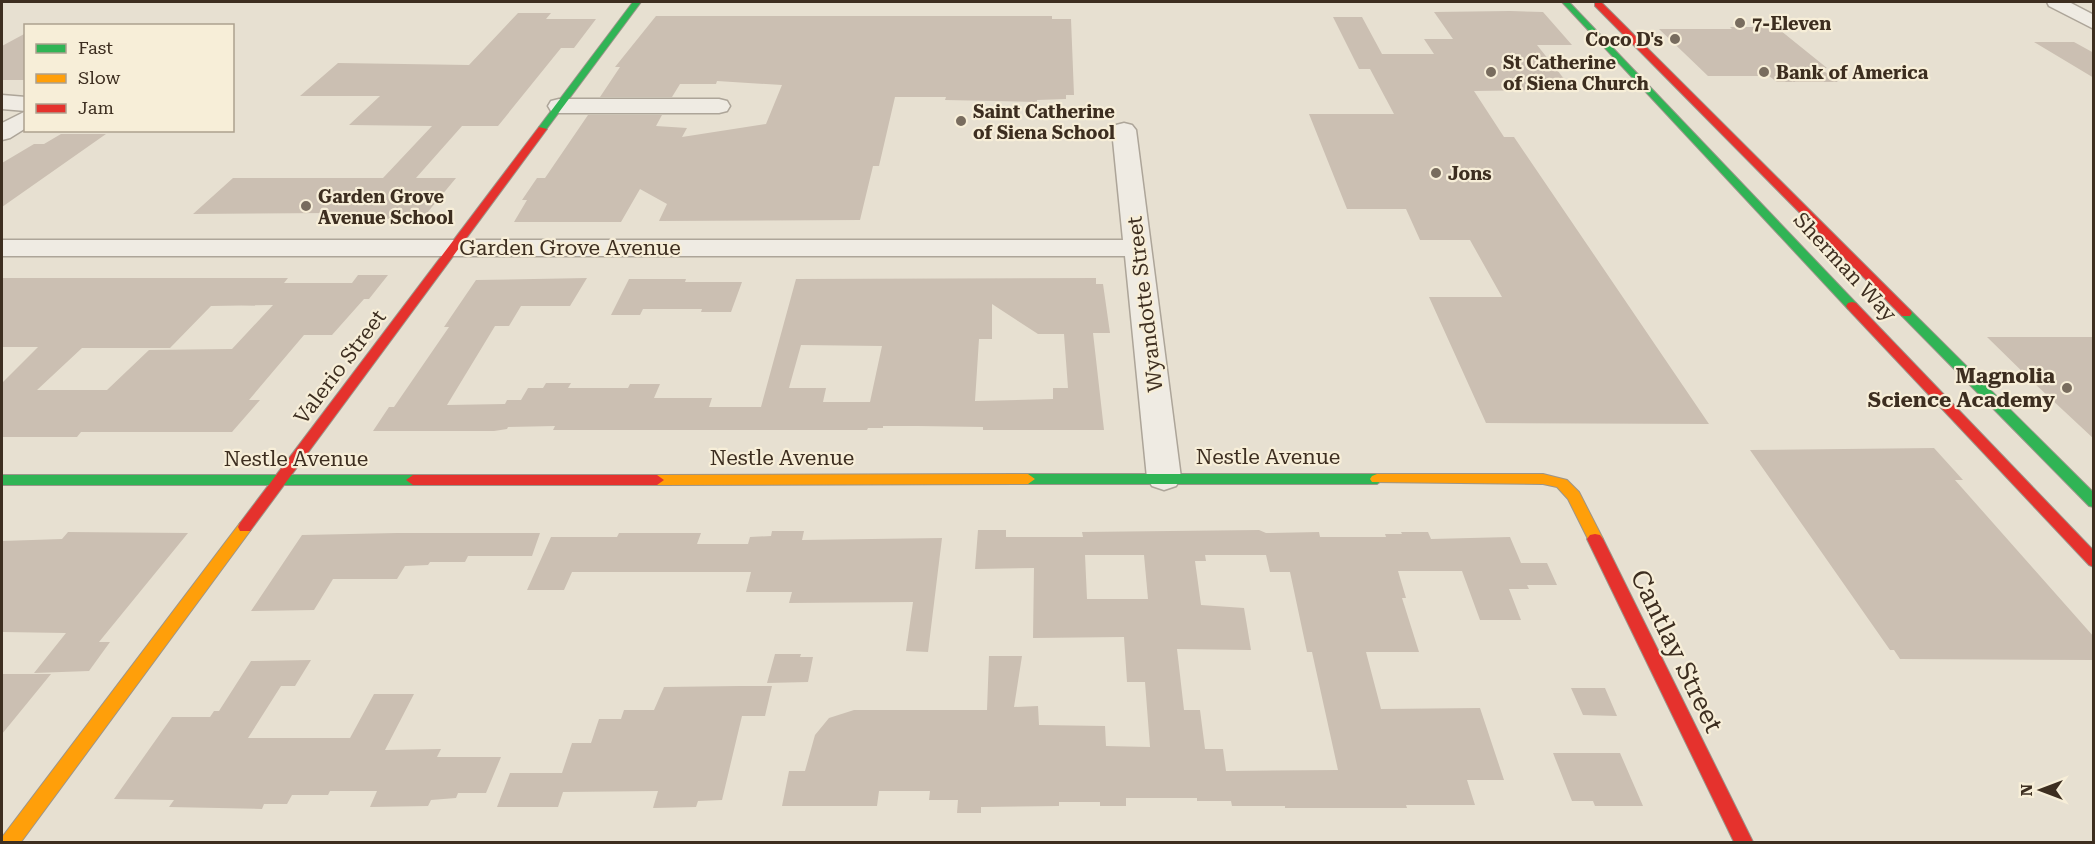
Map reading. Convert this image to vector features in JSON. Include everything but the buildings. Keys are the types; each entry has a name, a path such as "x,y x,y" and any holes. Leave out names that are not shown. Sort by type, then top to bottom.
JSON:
{"street":[{"name":"Valerio Street","path":"10,843 637,2"},
{"name":"Sherman Way","path":"1565,2 2094,561"},
{"name":"Sherman Way","path":"1595,2 2094,502"},
{"path":"2055,2 2094,22"},
{"path":"2,102 24,104"},
{"path":"559,106 719,106"},
{"path":"2,133 24,119"},
{"name":"Wyandotte Street","path":"1124,130 1164,478"},
{"name":"Garden Grove Avenue","path":"2,248 1138,248"},
{"name":"Nestle Avenue","path":"2,480 1164,478 1532,479 1562,483"},
{"name":"Cantlay Street","path":"1562,483 1574,496 1744,843"}],"traffic: fast":[{"path":"542,129 637,2"},
{"path":"1565,2 1852,306"},
{"path":"1906,313 2094,502"},
{"path":"1028,479 1377,479"},
{"path":"2,480 413,480"}],"traffic: slow":[{"path":"657,480 1028,479"},
{"path":"1377,479 1543,479 1562,483 1574,496 1595,539"},
{"path":"10,842 245,527"}],"traffic: jam":[{"path":"1598,4 1906,313"},
{"path":"245,527 542,129"},
{"path":"1852,306 2094,561"},
{"path":"413,480 657,480"},
{"path":"1595,539 1744,842"}],"place":[{"name":"7-Eleven","path":"1740,23"},
{"name":"Coco D's","path":"1675,39"},
{"name":"St Catherine of Siena Church","path":"1491,72"},
{"name":"Bank of America","path":"1764,72"},
{"name":"Saint Catherine of Siena School","path":"961,121"},
{"name":"Jons","path":"1436,173"},
{"name":"Garden Grove Avenue School","path":"306,206"},
{"name":"Magnolia Science Academy","path":"2067,388"}]}
